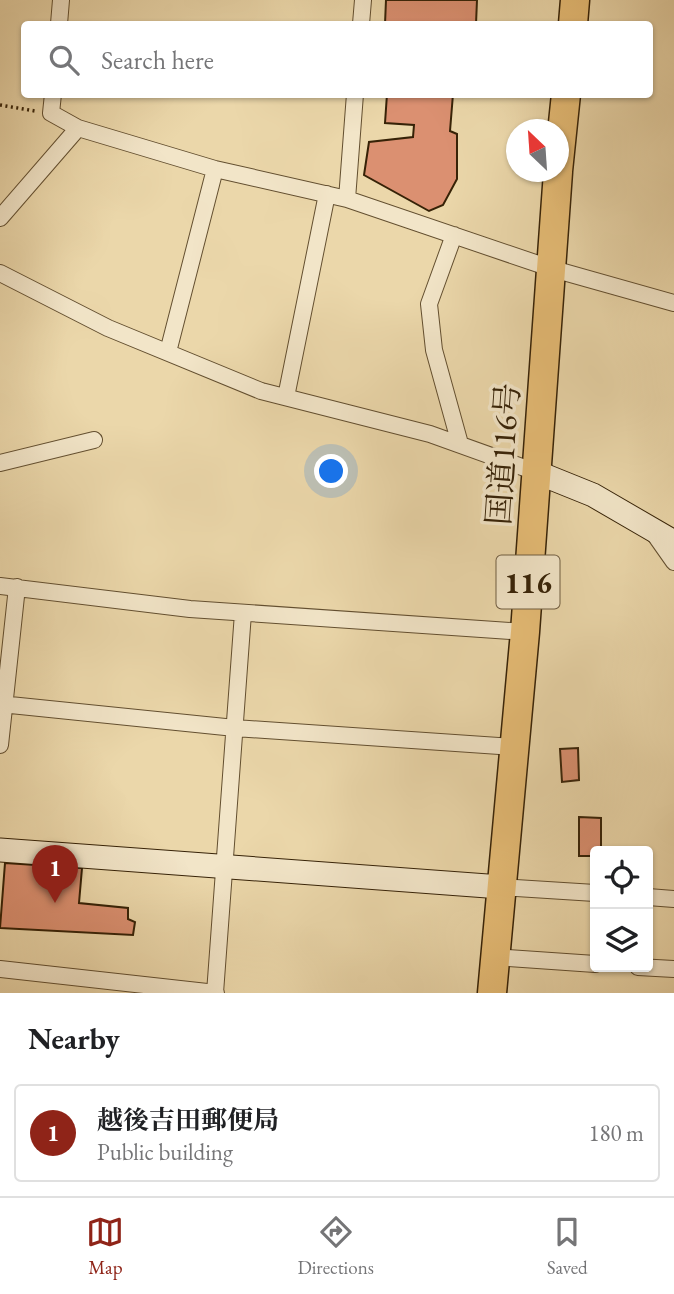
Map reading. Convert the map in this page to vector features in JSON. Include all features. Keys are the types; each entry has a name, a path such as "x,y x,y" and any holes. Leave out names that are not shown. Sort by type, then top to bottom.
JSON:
{"highway":[{"path":"573,21 575,0"},
{"name":"国道116号","path":"563,119 566,98"},
{"name":"国道116号","path":"492,993 525,632 557,182"}],"street":[{"path":"59,21 61,0"},
{"path":"361,21 363,0"},
{"path":"53,98 51,113 78,128 215,169 347,199 553,269 674,303"},
{"path":"347,199 355,98"},
{"path":"0,218 78,128"},
{"path":"168,352 215,169"},
{"path":"286,397 327,194"},
{"path":"454,236 429,304 434,350 460,444"},
{"path":"0,273 108,328 261,391 460,444 536,472 593,495 674,542"},
{"path":"0,463 94,440"},
{"path":"649,527 674,562"},
{"path":"0,586 243,613 525,632"},
{"path":"0,745 2,705 17,587"},
{"path":"0,969 215,993 243,613"},
{"path":"2,705 235,728 514,747"},
{"path":"0,850 590,893"},
{"path":"653,897 674,898"},
{"path":"495,957 590,964"},
{"path":"653,968 674,969"}],"path":[{"path":"0,105 51,113"}],"building":[{"path":"386,0 477,0 476,21 385,21"},
{"path":"387,98 453,98 450,131 457,134 457,179 443,205 429,211 364,175 369,142 413,137 414,125 385,123"},
{"path":"578,748 579,780 562,782 560,749"},
{"path":"579,817 601,818 601,846 590,846 590,856 579,856"},
{"path":"5,863 82,868 79,903 128,908 128,919 135,922 133,935 0,928"}],"place":[{"name":"越後吉田郵便局","path":"55,903"}]}
